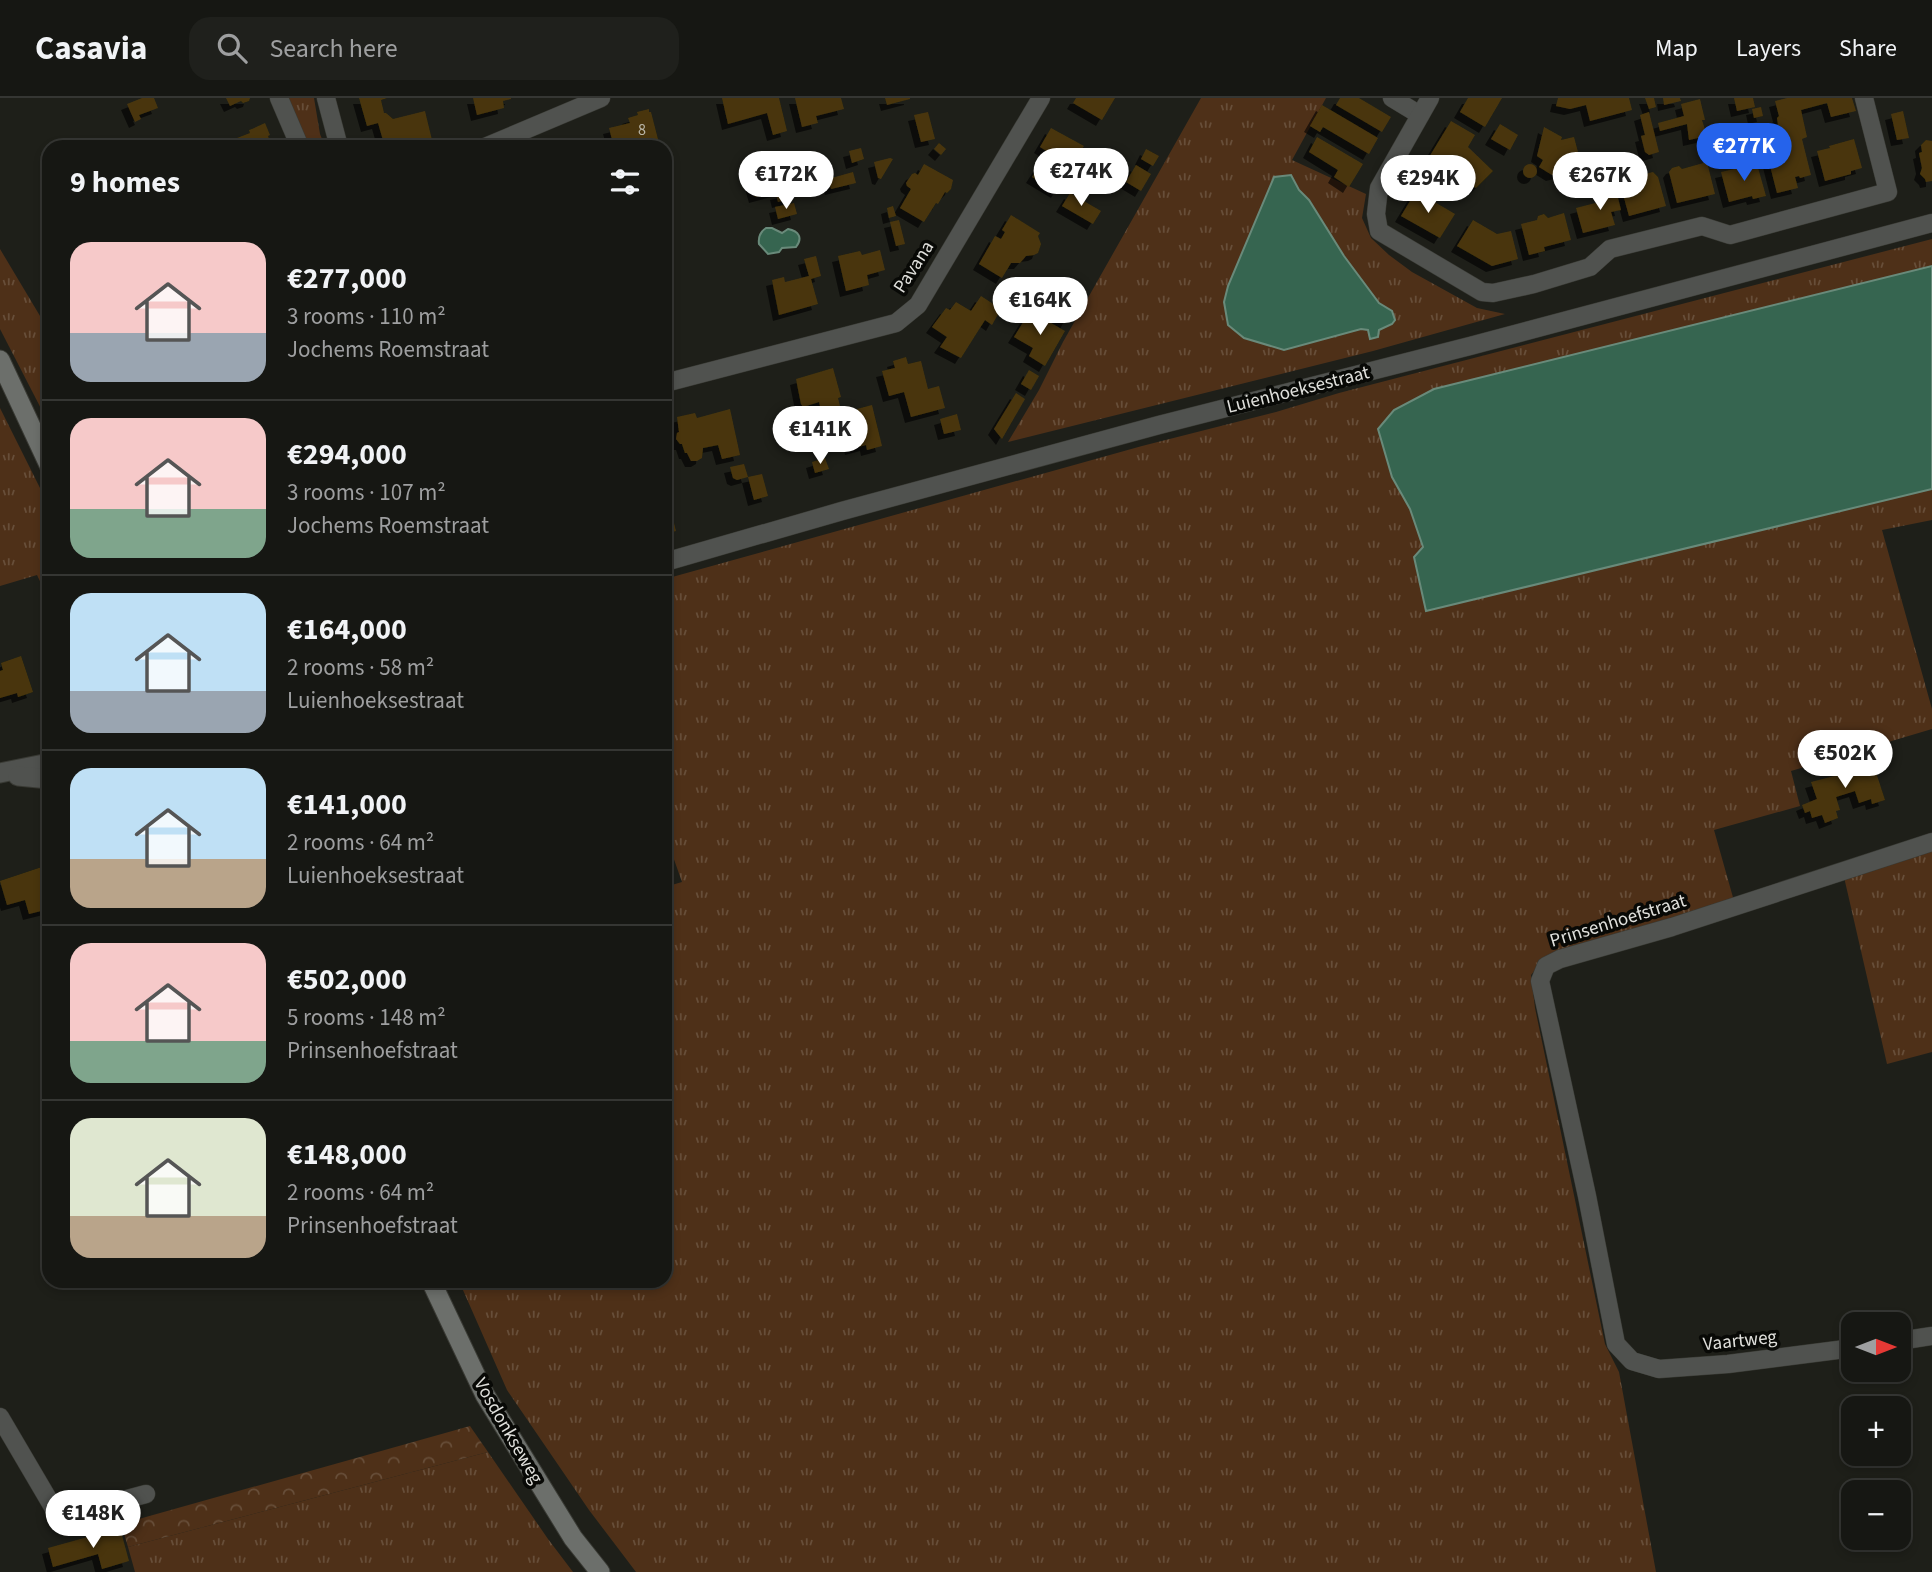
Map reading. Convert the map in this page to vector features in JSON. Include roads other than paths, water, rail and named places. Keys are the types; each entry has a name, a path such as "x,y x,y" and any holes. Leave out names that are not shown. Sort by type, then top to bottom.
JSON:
{"main road":[{"path":"0,360 42,450"},
{"name":"Vosdonkseweg","path":"434,1288 485,1395 573,1538 600,1572"}],"street":[{"path":"279,98 297,140"},
{"path":"326,98 337,140"},
{"path":"502,140 601,98"},
{"name":"Pavana","path":"672,381 896,323 918,305 1041,98"},
{"path":"1392,98 1420,115"},
{"path":"1430,98 1379,188 1376,214 1379,230 1482,292 1493,293 1590,268 1610,249 1702,226 1730,235 1888,192 1864,98"},
{"name":"Luienhoeksestraat","path":"672,560 854,507 1158,425 1470,346 1932,223"},
{"path":"0,774 42,765"},
{"path":"0,774 42,778"},
{"name":"Prinsenhoefstraat","path":"1632,1361 1616,1344 1540,981 1546,966 1560,959 1672,927 1932,842"},
{"path":"1911,1339 1932,1336"},
{"name":"Vaartweg","path":"1632,1361 1660,1369 1728,1364 1841,1350"},
{"path":"0,1419 57,1514 71,1514 146,1494"}]}
